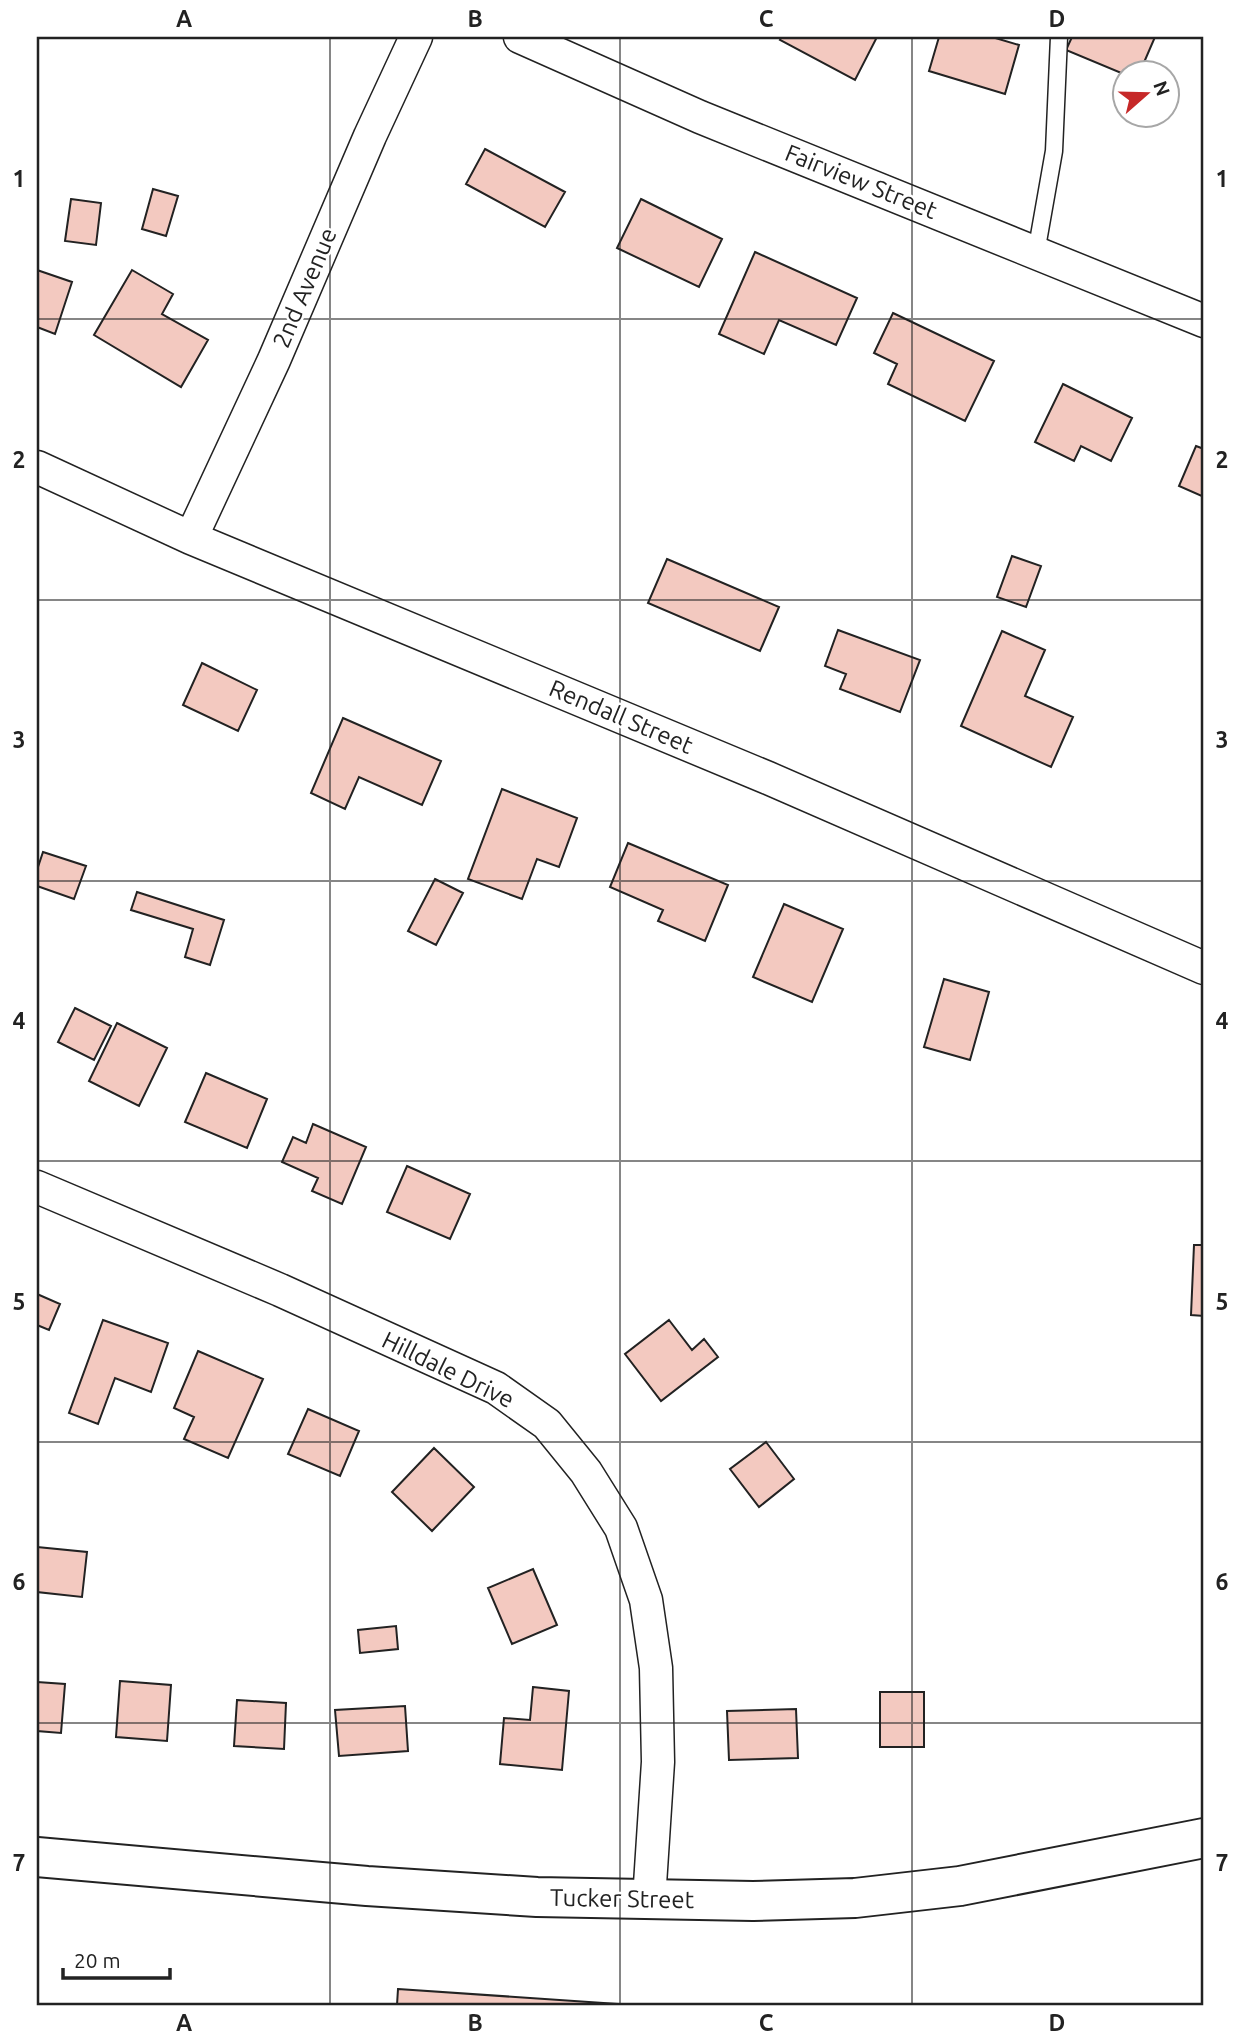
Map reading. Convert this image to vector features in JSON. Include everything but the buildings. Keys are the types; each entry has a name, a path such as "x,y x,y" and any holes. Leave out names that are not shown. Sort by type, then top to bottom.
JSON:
{"street":[{"name":"2nd Avenue","path":"191,538 274,360 370,136 416,37"},
{"name":"Fairview Street","path":"520,37 700,117 1204,321"},
{"name":"Rendall Street","path":"37,467 191,538 768,778 1204,968"},
{"name":"Hilldale Drive","path":"37,1187 280,1290 496,1388 547,1424 586,1472 621,1528 646,1600 656,1668 658,1762 649,1900"},
{"name":"Tucker Street","path":"37,1857 367,1886 537,1897 753,1901 855,1898 947,1888 1204,1838"}],"lane":[{"path":"1036,253 1054,151 1059,37"}]}
